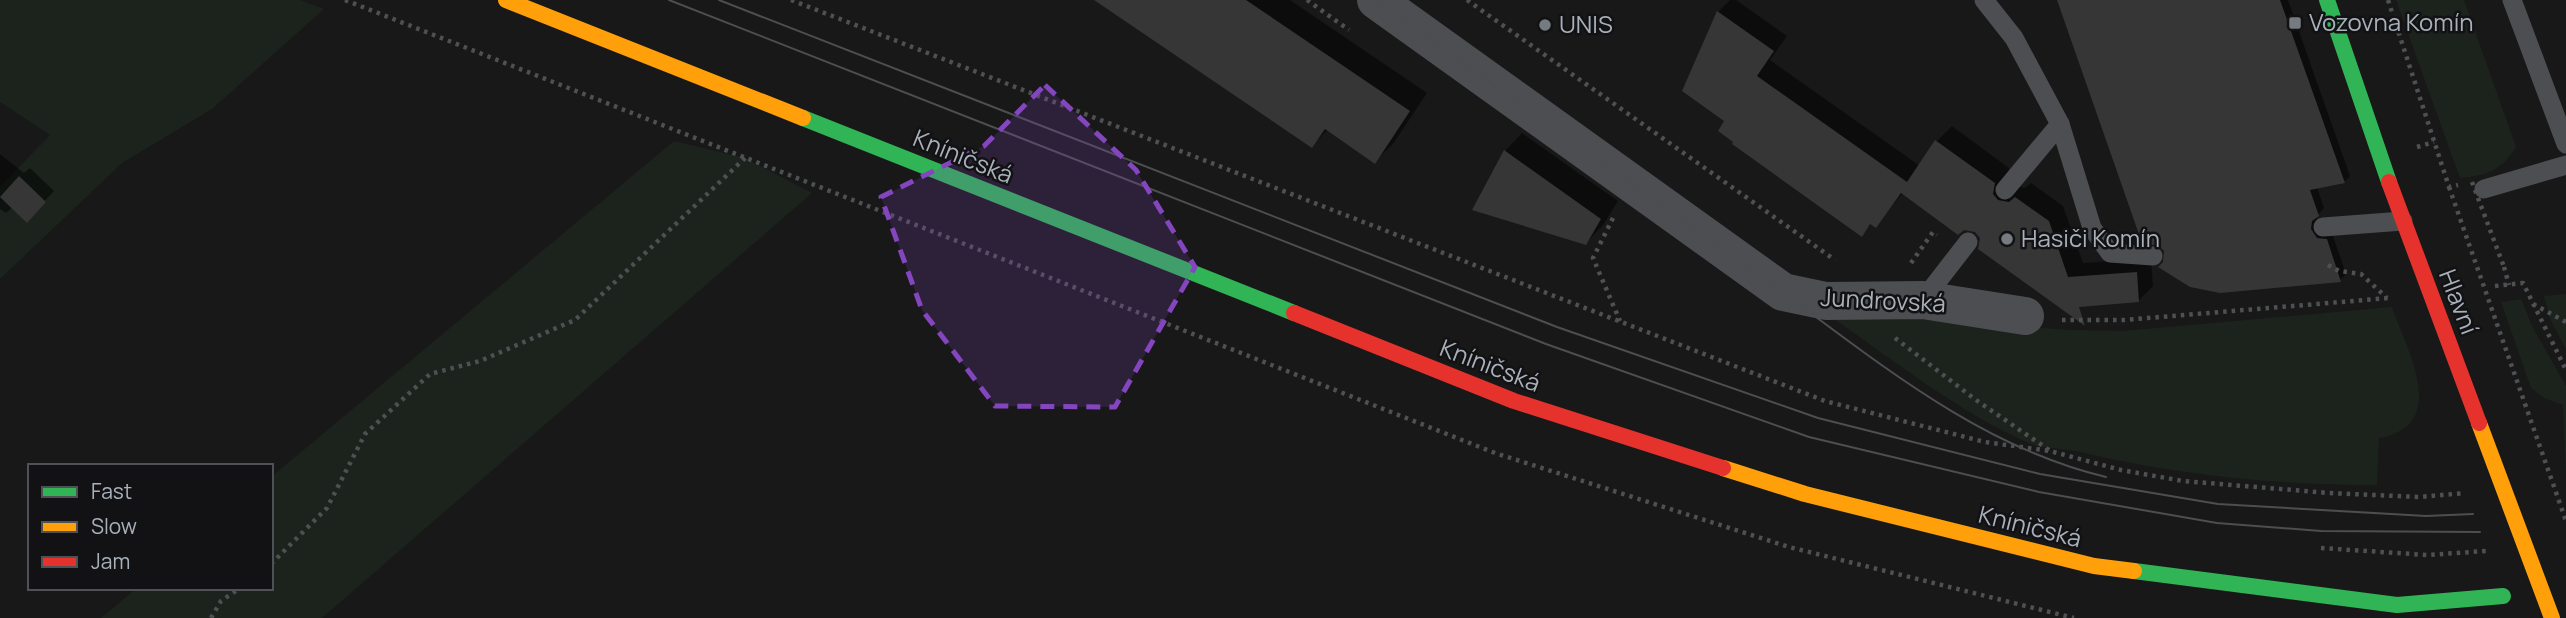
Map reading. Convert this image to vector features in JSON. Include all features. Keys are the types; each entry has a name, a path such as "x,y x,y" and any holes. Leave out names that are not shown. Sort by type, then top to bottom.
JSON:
{"main road":[{"name":"Kníničská","path":"506,0 1514,401 1805,494 2094,566 2397,605 2503,596"},
{"name":"Hlavní","path":"2327,0 2403,221 2552,618"}],"street":[{"name":"Jundrovská","path":"1376,0 1783,292 1826,301 1867,300 1914,285 2038,318"}],"lane":[{"path":"1984,0 2014,38 2060,124 2092,228 2110,253 2153,256"},
{"path":"2512,0 2566,144"},
{"path":"2005,190 2060,124"},
{"path":"2478,185 2566,165"},
{"path":"2323,227 2403,221"},
{"path":"1914,285 1964,247"}],"path":[{"path":"345,0 1495,453 1789,548 2074,618"},
{"path":"791,0 1825,401 1985,442 2050,451 2121,470 2183,481 2329,493 2406,496 2466,493"},
{"path":"1307,0 1352,32"},
{"path":"1467,0 1842,265"},
{"path":"2388,0 2446,179 2566,521"},
{"path":"273,562 327,508 365,433 430,374 480,361 575,320 745,158"},
{"path":"2478,185 2509,285"},
{"path":"1602,211 1614,219 1593,258 1620,322"},
{"path":"1914,285 1933,232 1964,247"},
{"path":"2038,318 2124,320 2388,298 2361,274 2339,271 2328,265"},
{"path":"2496,286 2523,283 2566,370"},
{"path":"1867,300 1901,345 2050,451"},
{"path":"2533,304 2566,322"},
{"path":"2321,548 2427,555 2487,551"},
{"path":"211,618 221,601 237,590"}],"highlighted area":[{"path":"1045,85 1136,170 1195,267 1115,407 995,406 922,310 881,197 984,146"}],"shaded area":[{"path":"0,0 300,0 324,9 212,109 122,163 0,279 0,187 50,135 0,102"},
{"path":"2396,0 2464,0 2516,147 2505,161 2493,170 2478,176 2460,178"},
{"path":"674,141 745,158 812,193 322,618 101,618 135,590 273,590 273,475"},
{"path":"2566,294 2566,349 2551,321 2544,296"},
{"path":"2521,299 2533,328 2566,386 2566,476 2563,405 2544,398 2531,388 2501,302"},
{"path":"2392,307 2413,364 2419,402 2414,418 2401,430 2379,438 2377,485 2225,477 2034,445 1952,401 1831,317 1883,316 2069,330 2123,331"}],"building":[{"path":"1094,0 1246,0 1410,111 1375,164 1325,129 1312,148"},
{"path":"2057,0 2280,0 2345,183 2310,190 2319,216 2312,221 2311,229 2317,238 2327,239 2341,282 2220,293 2190,287 2158,267 2163,262 2164,251 2159,246 2142,243"},
{"path":"1717,11 1774,51 1757,76 1907,182 1935,140 1995,183 1993,194 1998,200 2009,202 2015,197 2049,221 2068,277 2137,272 2139,302 2079,307 2085,326 1978,249 1980,238 1975,232 1964,230 1958,235 1901,193 1876,228 1870,224 1862,237 1732,144 1733,142 1718,131 1724,121 1682,91"},
{"path":"1504,150 1601,219 1586,245 1472,210"},
{"path":"19,176 46,202 27,223 0,197"}],"tram line":[{"path":"669,0 1546,344 1809,437 2039,492 2217,523 2321,531 2480,532"},
{"path":"719,0 1557,327 1818,418 2040,474 2218,504 2426,516 2473,514"},
{"path":"1376,0 1923,393 1966,420 2011,443 2058,463 2106,477"},
{"path":"1405,0 1461,41 1517,92"}],"traffic: fast":[{"path":"2327,0 2389,182"},
{"path":"803,118 1294,313"},
{"path":"2134,571 2397,605 2503,596"}],"traffic: slow":[{"path":"506,0 803,118"},
{"path":"2479,423 2552,618"},
{"path":"1723,468 1805,494 2094,566 2134,571"}],"traffic: jam":[{"path":"2389,182 2479,423"},
{"path":"1294,313 1514,401 1723,468"}],"place":[{"name":"Vozovna Komín","path":"2295,23"},
{"name":"UNIS","path":"1545,25"},
{"name":"Hasiči Komín","path":"2007,239"}]}
